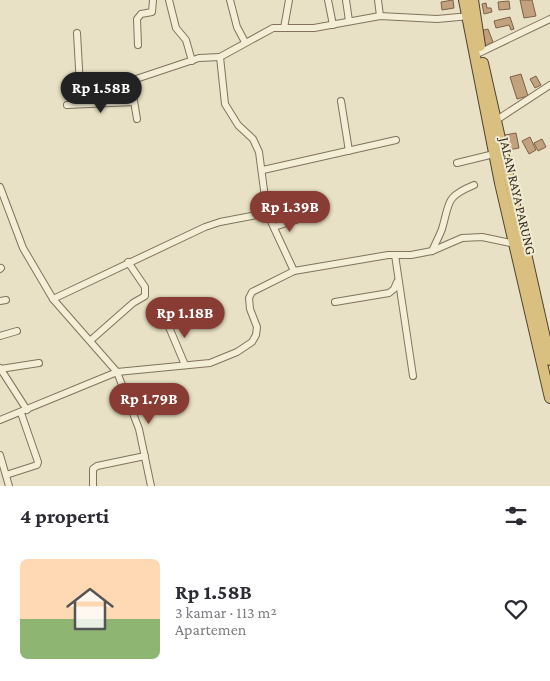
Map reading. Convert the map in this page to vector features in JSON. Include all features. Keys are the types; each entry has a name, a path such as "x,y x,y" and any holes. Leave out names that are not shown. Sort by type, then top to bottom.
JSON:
{"highway":[{"name":"JALAN RAYA PARUNG","path":"464,0 471,16 494,154 504,182 550,360"},
{"name":"JALAN RAYA PARUNG","path":"471,16 473,0"},
{"name":"JALAN RAYA PARUNG","path":"478,54 495,121 514,244 550,398"}],"street":[{"path":"138,45 137,19 141,14 152,12 153,0"},
{"path":"169,0 176,28 186,40 192,61"},
{"path":"230,0 236,27 245,42"},
{"path":"284,28 290,0"},
{"path":"328,0 333,24"},
{"path":"346,0 349,21"},
{"path":"378,0 380,16"},
{"path":"137,119 131,83 133,80 199,58 220,57 268,29 314,28 380,16 437,19 471,16"},
{"path":"478,54 550,19"},
{"path":"77,33 81,104"},
{"path":"220,57 225,104 238,125 253,139 259,152 263,170 267,213 294,271"},
{"path":"495,121 550,85"},
{"path":"341,101 349,151"},
{"path":"67,105 134,102"},
{"path":"263,170 396,140"},
{"path":"457,163 494,154"},
{"path":"432,251 442,228 447,207 452,198 458,192 474,185"},
{"path":"0,187 23,248 53,299 91,340 117,372 139,429 152,486"},
{"path":"53,299 205,227 220,222 267,213"},
{"path":"274,227 299,219"},
{"path":"0,420 24,412 117,372 210,363 237,352 252,342 257,327 250,309 249,298 252,292 294,271 338,262 388,255 411,255 432,251 462,238 482,237 514,244"},
{"path":"395,256 397,280 413,376"},
{"path":"91,340 133,303 144,296 146,292 145,287 128,262"},
{"path":"334,302 390,294 397,280"},
{"path":"166,320 185,365"},
{"path":"0,336 17,331"},
{"path":"6,475 36,465 38,462 24,412 0,368 39,363"},
{"path":"0,455 9,486"},
{"path":"94,486 94,467 145,456"}],"building":[{"path":"453,0 454,8 442,10 441,2"},
{"path":"520,0 532,0 536,16 524,18"},
{"path":"509,1 510,9 499,10 498,2"},
{"path":"486,3 487,8 491,8 492,12 484,14 482,4"},
{"path":"510,17 514,29 511,30 509,25 496,28 494,21"},
{"path":"488,29 493,42 483,47 480,31"},
{"path":"521,74 528,96 517,99 510,77"},
{"path":"536,76 541,85 535,88 530,79"},
{"path":"516,133 519,148 508,150 505,135"},
{"path":"530,137 536,150 529,154 522,141"},
{"path":"542,139 546,147 538,151 534,143"}]}
